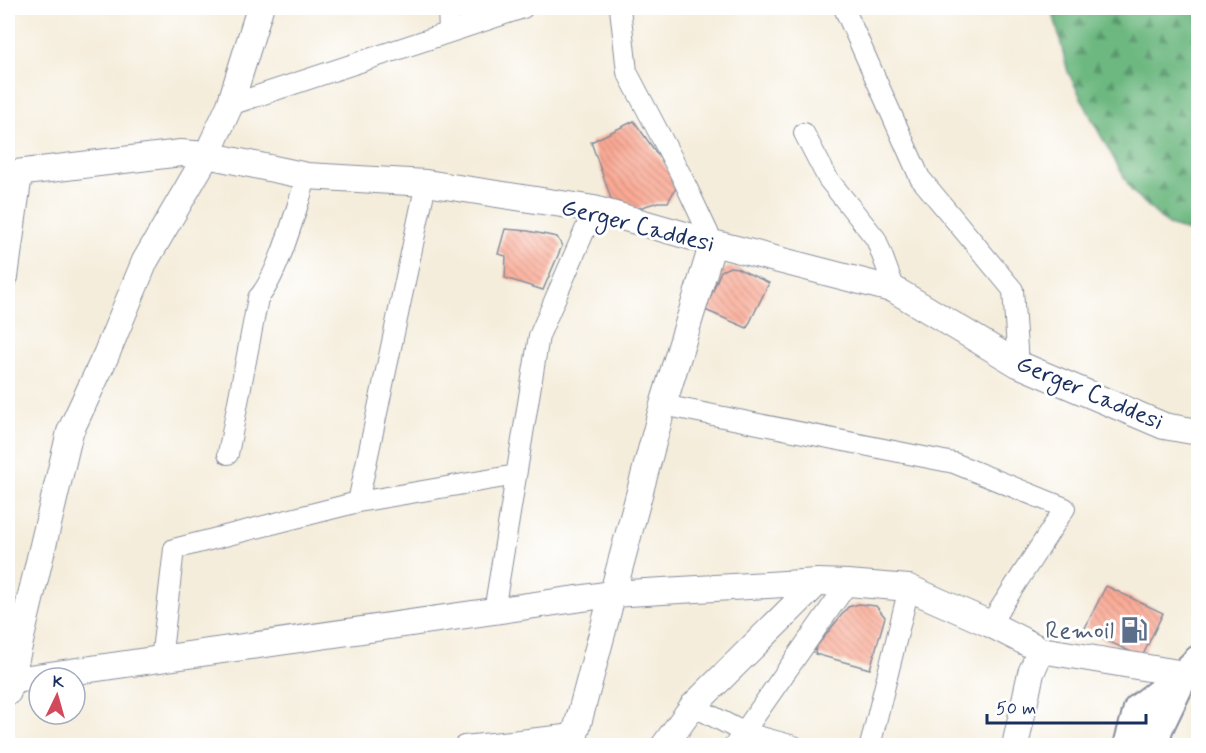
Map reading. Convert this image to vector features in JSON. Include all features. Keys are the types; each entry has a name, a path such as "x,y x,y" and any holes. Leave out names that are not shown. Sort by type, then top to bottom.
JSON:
{"main road":[{"path":"1128,746 1138,709 1191,667"},
{"path":"1154,746 1158,729 1191,667"}],"street":[{"path":"260,8 230,105 207,156 145,261 106,355 70,432 9,685 161,660 611,594 818,582 909,588 990,624 1041,650 1191,667"},
{"path":"448,8 449,32"},
{"path":"230,105 523,8"},
{"path":"464,746 573,740 663,405 712,243 682,177 627,72 620,8"},
{"path":"844,8 920,178 1013,290 1018,364"},
{"path":"804,133 828,179 876,239 895,290"},
{"name":"Gerger Caddesi","path":"15,174 181,153 307,176 426,183 594,209 712,243 895,290 1018,364 1164,426 1198,432"},
{"path":"8,277 15,174"},
{"path":"228,454 258,298 266,289 275,267 307,176"},
{"path":"358,502 426,183"},
{"path":"494,611 539,336 594,209"},
{"path":"663,405 954,463 1065,508 990,624"},
{"path":"161,660 174,549 358,502 516,475"},
{"path":"664,746 693,706 818,582"},
{"path":"738,739 848,583"},
{"path":"870,746 909,588"},
{"path":"1014,746 1031,673 1041,650"},
{"path":"693,706 738,739 795,746"}],"green space":[{"path":"1052,8 1198,8 1198,234 1168,225 1132,191 1068,72"}],"building":[{"path":"634,121 678,184 668,202 658,202 636,209 614,207 591,142"},
{"path":"505,229 557,237 562,246 543,290 505,278 506,256 498,254"},
{"path":"730,267 769,283 747,328 705,310 721,271"},
{"path":"1106,586 1163,613 1142,657 1084,630"},
{"path":"859,604 876,606 885,617 870,669 815,654 816,647 848,607"}],"place":[{"name":"Remoil","path":"1134,630"}]}
